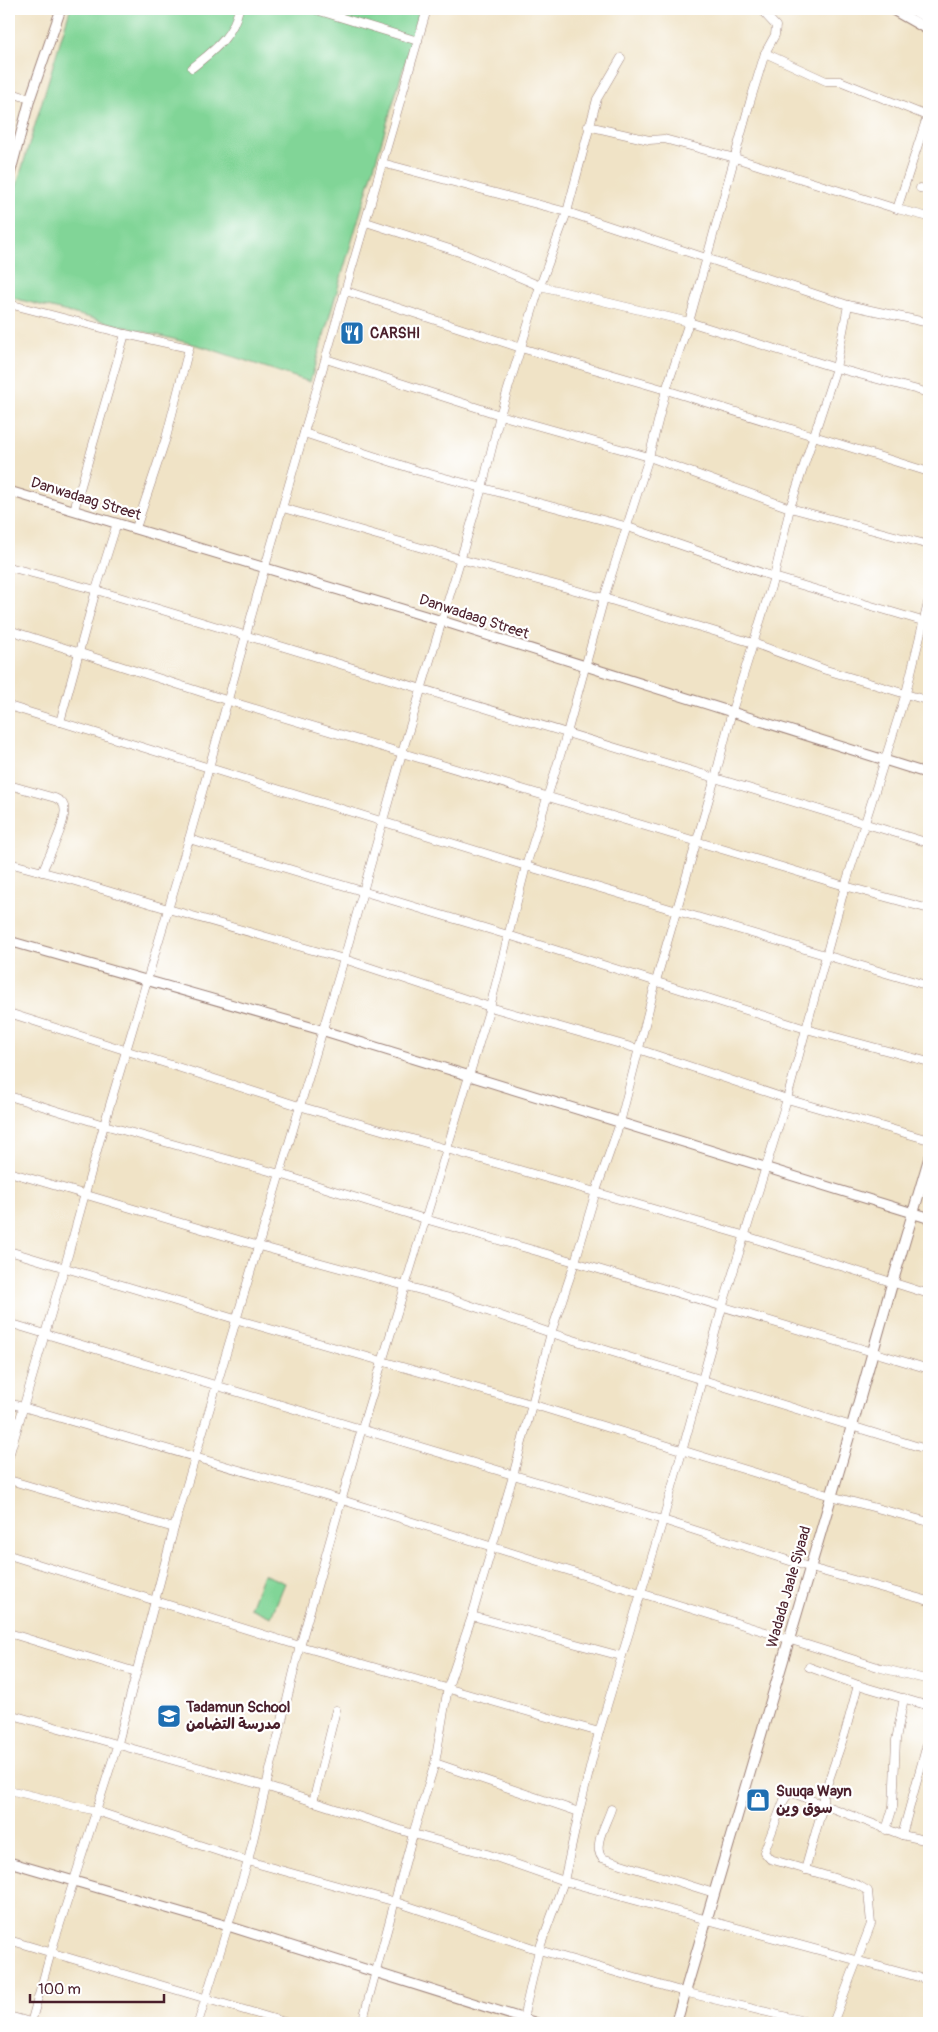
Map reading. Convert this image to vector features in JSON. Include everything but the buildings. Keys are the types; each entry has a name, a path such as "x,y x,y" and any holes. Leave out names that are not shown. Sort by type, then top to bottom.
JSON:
{"main road":[{"path":"892,9 929,30"},
{"path":"912,9 929,19"},
{"name":"Wadada Jaale Siyaad","path":"676,2023 874,1354 892,1284 929,1159"},
{"path":"913,1213 929,1218"}],"street":[{"path":"9,178 12,149 61,9"},
{"path":"192,68 223,43 236,20 239,9"},
{"path":"313,9 418,41"},
{"path":"9,1456 104,1125 190,839 265,567 427,9"},
{"path":"198,2023 248,1861 300,1646 362,1428 490,1007 526,866 567,733 604,598 649,457 666,390 689,322 765,53 775,35 776,26 764,13 765,9"},
{"path":"765,53 826,82 840,81 928,113 897,209"},
{"path":"9,2016 32,2023 51,1952 118,1744 174,1528 482,488 500,415 540,286 567,212 588,126 597,98 620,58"},
{"path":"9,92 30,99"},
{"path":"588,126 649,140 664,139 735,158 897,209 929,217"},
{"path":"382,163 567,212 848,305 929,323"},
{"path":"920,188 929,190"},
{"path":"366,222 462,253 540,286 689,322 836,368 929,393"},
{"path":"346,291 521,348 666,390 929,472"},
{"path":"9,304 125,334 189,348 166,438 136,528"},
{"path":"362,2023 413,1834 435,1763 448,1688 472,1616 513,1476 551,1333 596,1191 620,1123 656,981 715,778 732,711 774,578 790,508 836,368 848,305"},
{"path":"74,510 125,334"},
{"path":"326,359 500,415 649,457 790,508 929,545"},
{"path":"304,433 419,471 626,526 774,578 926,622"},
{"name":"Danwadaag Street","path":"9,491 442,621 929,774"},
{"path":"283,508 604,598 753,643 826,670 929,701"},
{"path":"60,722 96,590 117,523"},
{"path":"9,567 96,590 929,843"},
{"path":"522,2021 539,1950 564,1881 579,1812 621,1656 663,1520 722,1308 746,1236 787,1099 845,886 906,693 926,622 929,599"},
{"path":"9,630 229,701 845,886 929,909"},
{"path":"9,706 526,866 929,986"},
{"path":"9,785 56,798 64,806 64,817 42,872"},
{"path":"190,839 508,935 806,1029 929,1062"},
{"path":"9,864 344,959 490,1007 638,1049 787,1099 929,1140"},
{"path":"9,941 321,1030 913,1213"},
{"path":"9,1013 299,1106 596,1191 929,1294"},
{"path":"9,1096 104,1125 280,1174 929,1369"},
{"path":"9,1172 259,1246 406,1285 551,1333 929,1450"},
{"path":"9,1251 65,1266 235,1319 531,1404 831,1496 929,1522"},
{"path":"9,1323 362,1428 513,1476 663,1520 883,1590 929,1601"},
{"path":"9,1403 342,1500 881,1668 929,1680"},
{"path":"9,1480 174,1528"},
{"path":"9,1555 300,1646 600,1732"},
{"path":"472,1616 621,1656"},
{"path":"9,1633 136,1672"},
{"path":"809,1667 858,1685 929,1706"},
{"path":"805,1870 823,1806 823,1797 847,1727 858,1685"},
{"path":"886,1830 893,1807 896,1740 904,1698"},
{"path":"312,1802 336,1710"},
{"path":"9,1714 265,1786 413,1834 487,1854 564,1881 570,1881 929,1980"},
{"path":"902,1835 929,1737"},
{"path":"435,1763 579,1812"},
{"path":"9,1790 96,1811 248,1861 396,1902 539,1950 684,1992 812,2023"},
{"path":"834,2023 871,1924 868,1890 858,1885 770,1859 764,1852 784,1800 790,1792 886,1830 929,1841"},
{"path":"611,1809 598,1846 599,1854 602,1858 714,1892"},
{"path":"9,1862 228,1926 522,2021 537,2023"},
{"path":"9,1940 288,2023"}],"green space":[{"path":"70,9 421,9 310,382 204,347 9,297 9,211"},
{"path":"263,1574 285,1583 271,1617 250,1608"}],"place":[{"name":"CARSHI","path":"352,333"},
{"name":"Tadamun School مدرسة التضامن","path":"169,1716"},
{"name":"Suuqa Wayn سوق وين","path":"758,1800"}]}
